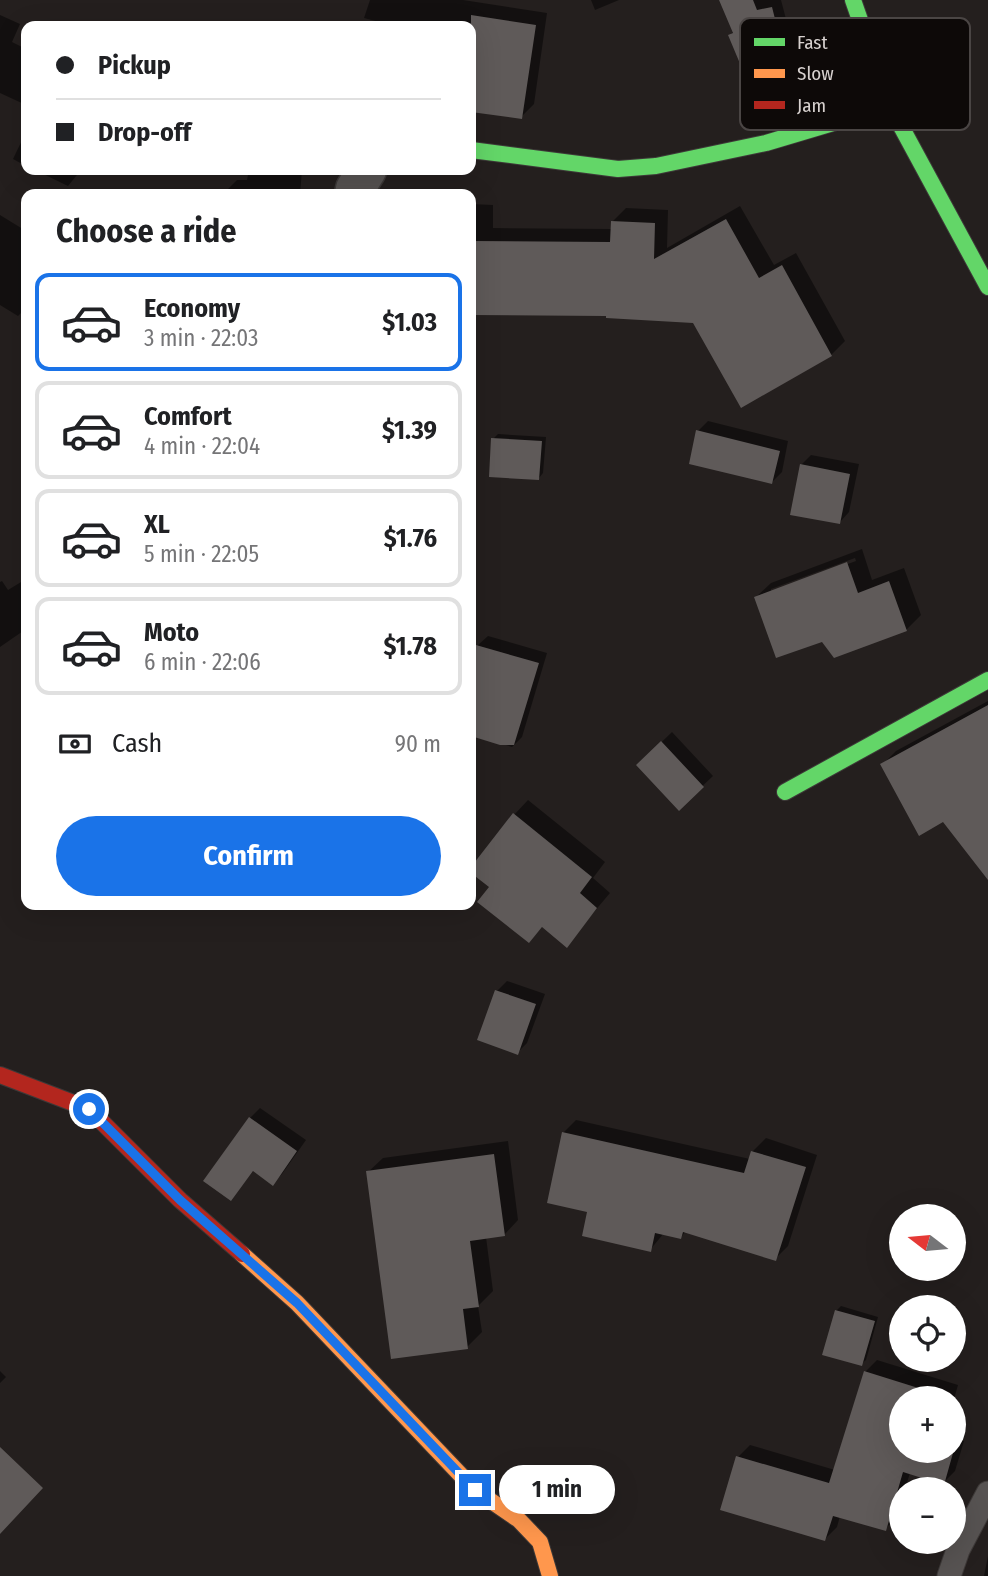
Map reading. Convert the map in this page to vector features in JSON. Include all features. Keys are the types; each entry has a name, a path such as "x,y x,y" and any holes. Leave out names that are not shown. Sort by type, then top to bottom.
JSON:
{"main road":[{"path":"853,0 859,18"},
{"path":"476,151 618,169 656,166 765,143 809,130"},
{"path":"903,130 988,287"},
{"path":"785,792 988,680"},
{"path":"0,1076 89,1109 180,1200 297,1303 475,1490 519,1520 540,1542 550,1576"}],"lane":[{"path":"949,1576 958,1550 988,1493"}],"building":[{"path":"719,0 753,0 757,10 772,7 775,18 740,18 740,64 728,35 733,33"},
{"path":"471,15 536,25 522,119 476,113 476,21 471,21"},
{"path":"726,219 759,278 782,265 832,356 741,408 693,323 606,316 476,315 476,241 610,242 611,221 655,223 654,259"},
{"path":"696,430 780,451 772,484 689,464"},
{"path":"491,438 542,441 539,480 489,477"},
{"path":"800,464 850,474 840,524 790,515"},
{"path":"847,562 858,593 889,581 907,631 834,658 822,642 776,658 754,597"},
{"path":"476,645 539,663 514,745 500,745 476,738"},
{"path":"988,705 988,880 943,822 919,836 880,764"},
{"path":"661,741 704,787 679,811 636,765"},
{"path":"513,813 592,877 580,893 597,908 567,948 542,927 529,943 477,902 489,887 476,877 476,861"},
{"path":"495,990 536,1004 518,1055 477,1040"},
{"path":"249,1117 297,1151 273,1186 253,1171 231,1201 203,1181"},
{"path":"562,1132 744,1173 751,1151 806,1167 776,1261 683,1232 681,1239 655,1233 651,1252 582,1236 587,1212 547,1203"},
{"path":"494,1154 505,1236 470,1241 479,1307 463,1309 468,1349 391,1359 366,1171"},
{"path":"835,1310 875,1321 862,1366 822,1355"},
{"path":"864,1371 912,1386 889,1386 889,1463 950,1463 946,1477 919,1477 903,1472 902,1477 889,1477 889,1521 886,1531 833,1516 825,1541 720,1510 736,1456 829,1483"},
{"path":"0,1447 43,1488 0,1534"}],"traffic: fast":[{"path":"853,0 859,18"},
{"path":"476,151 618,169 656,166 766,143 810,130"},
{"path":"903,130 988,287"},
{"path":"785,792 988,680"}],"traffic: slow":[{"path":"242,1254 297,1303 475,1490 519,1520 540,1542 550,1576"}],"traffic: jam":[{"path":"0,1075 89,1109 180,1200 242,1254"}],"route":[{"path":"89,1109 180,1200 297,1303 475,1490"}]}
